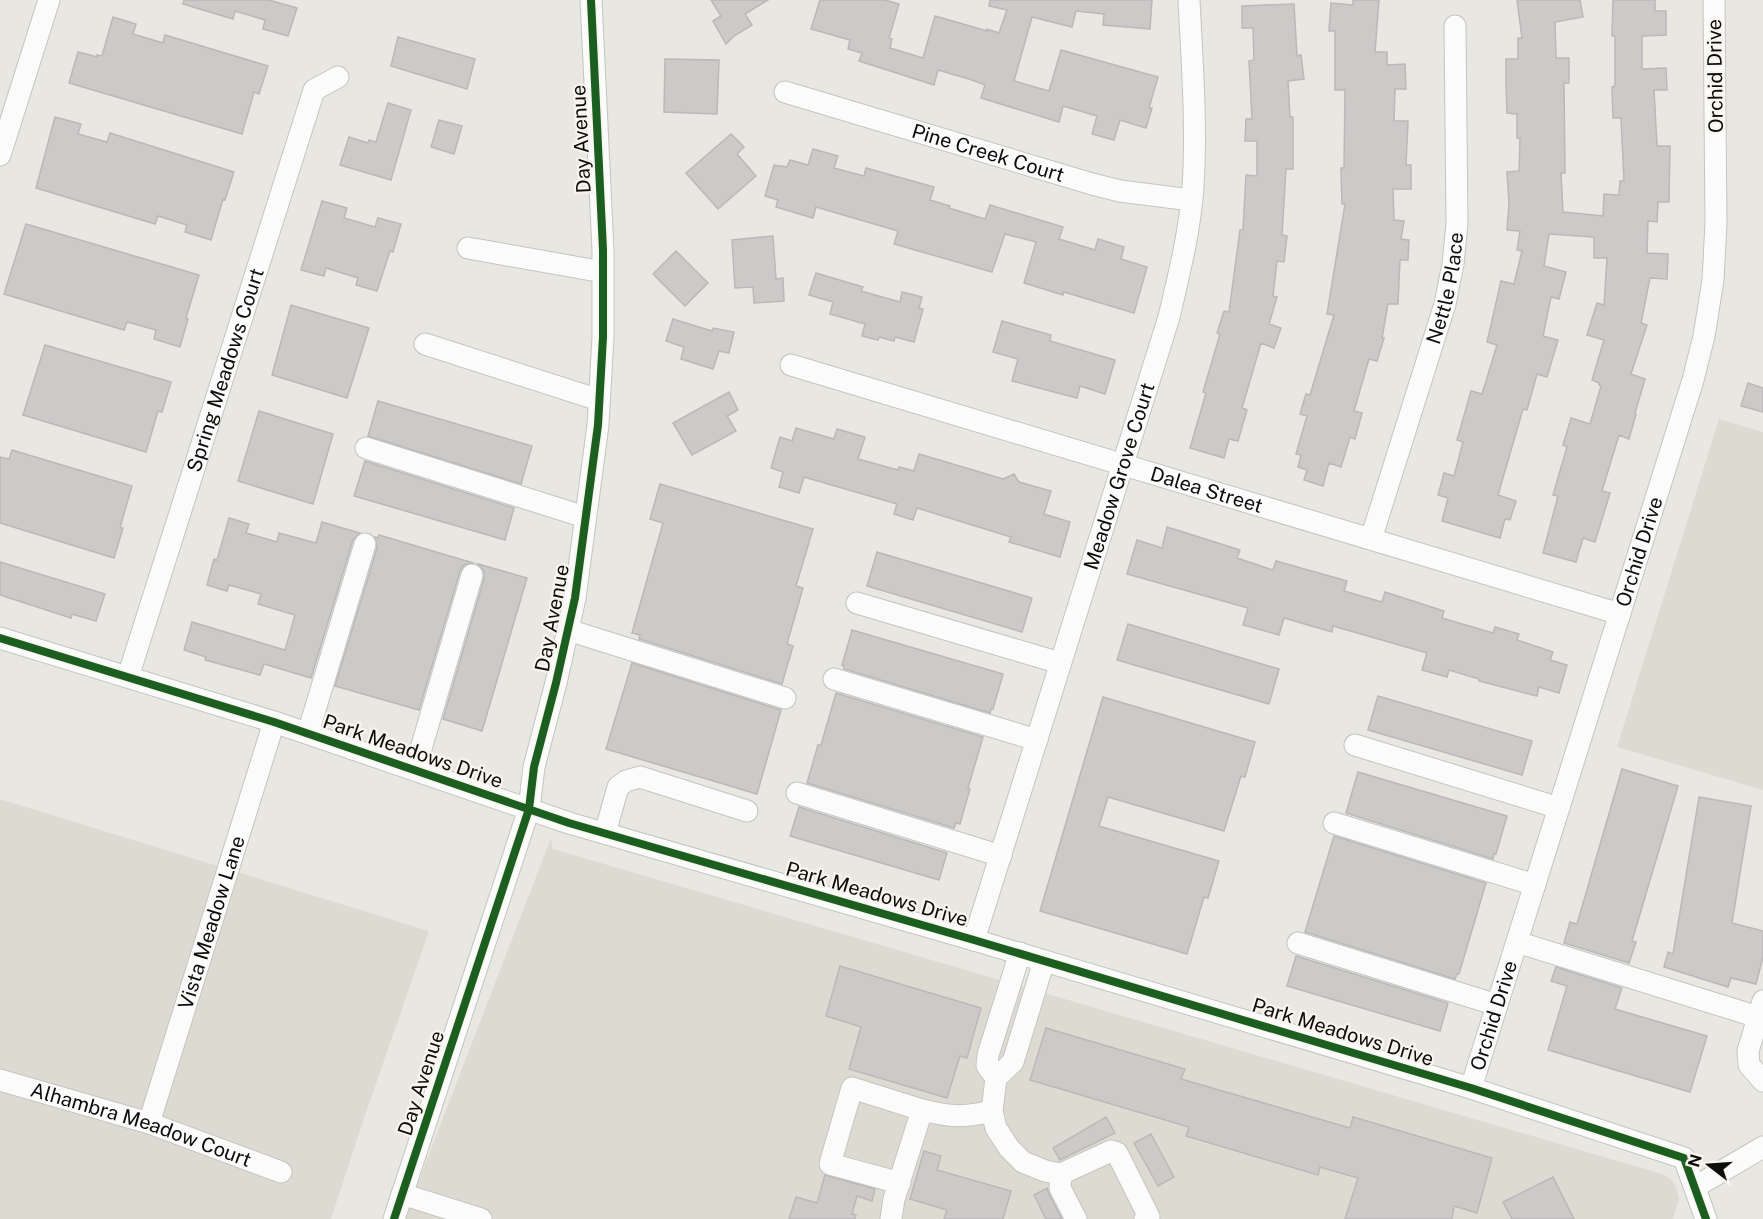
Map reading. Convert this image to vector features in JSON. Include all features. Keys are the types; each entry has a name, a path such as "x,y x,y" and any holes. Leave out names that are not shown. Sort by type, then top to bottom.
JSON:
{"street":[{"path":"0,155 49,0"},
{"name":"Day Avenue","path":"394,1219 529,809 534,768 575,598 598,424 603,337 603,272 591,0"},
{"name":"Meadow Grove Court","path":"974,940 1169,317 1182,262 1191,200 1195,132 1189,0"},
{"name":"Orchid Drive","path":"1471,1088 1693,380 1704,336 1713,280 1716,224 1714,0"},
{"name":"Nettle Place","path":"1371,539 1445,304 1453,264 1457,224 1455,26"},
{"name":"Spring Meadows Court","path":"128,677 314,90 338,77"},
{"name":"Pine Creek Court","path":"785,92 1092,184 1120,191 1191,200"},
{"path":"468,248 603,272"},
{"path":"425,344 599,400"},
{"name":"Dalea Street","path":"791,365 1620,614"},
{"path":"366,448 585,517"},
{"path":"308,733 365,544"},
{"path":"415,769 472,574"},
{"path":"857,603 1060,663"},
{"path":"568,630 785,698"},
{"name":"Park Meadows Drive","path":"0,638 274,722 605,833 1044,960 1471,1088 1684,1158 1706,1219"},
{"path":"834,679 1037,740"},
{"name":"Vista Meadow Lane","path":"149,1123 274,722"},
{"path":"1355,745 1559,808"},
{"path":"605,833 618,787 626,781 640,777 747,811"},
{"path":"797,793 1001,856"},
{"path":"1334,823 1535,885"},
{"path":"1517,942 1761,1009 1748,1051 1749,1065 1763,1081"},
{"path":"1298,943 1497,1005"},
{"path":"996,1078 987,1066 988,1055 1020,953"},
{"path":"1044,960 1013,1062 996,1078 992,1111 996,1128 1009,1148 1023,1162 1045,1171 1060,1174 1111,1151 1117,1153 1149,1217 1145,1219"},
{"name":"Alhambra Meadow Court","path":"0,1080 149,1123 281,1172"},
{"path":"900,1183 830,1164 852,1088 946,1116 966,1117 992,1111"},
{"path":"891,1219 894,1199 922,1110"},
{"path":"1695,1187 1763,1147"},
{"path":"1060,1174 1060,1188 1076,1219"},
{"path":"402,1194 481,1219"}],"shaded area":[{"path":"1719,419 1763,432 1763,790 1617,747"},
{"path":"0,799 429,931 331,1219 0,1219"},
{"path":"551,838 553,849 1662,1174 1671,1179 1677,1189 1679,1199 1673,1219 404,1219"}],"building":[{"path":"184,0 269,0 297,8 288,36 263,29 265,20 235,11 233,19 183,4"},
{"path":"711,0 768,0 745,14 752,25 726,44 713,21 721,16"},
{"path":"820,0 885,0 899,4 889,38 892,39 890,48 923,58 935,16 999,33 1007,10 989,6 990,0 1152,0 1150,29 1103,25 1104,14 1076,11 1072,27 1032,17 1014,81 1049,91 1061,50 1158,77 1146,128 1120,120 1114,140 1092,134 1097,116 1063,106 1059,122 981,98 985,85 972,80 938,70 934,85 859,61 862,53 848,49 850,40 811,29"},
{"path":"1353,0 1379,0 1375,52 1387,52 1387,65 1405,64 1406,89 1395,89 1394,121 1408,121 1406,165 1411,165 1411,189 1393,189 1394,220 1404,221 1401,239 1409,240 1408,260 1400,260 1398,304 1388,304 1382,338 1384,338 1377,361 1369,359 1354,411 1362,413 1355,439 1350,437 1341,467 1329,463 1323,486 1304,480 1307,470 1298,467 1301,455 1296,454 1307,416 1300,414 1306,394 1310,395 1334,315 1327,314 1345,204 1342,204 1341,168 1344,168 1345,90 1335,90 1335,31 1329,31 1331,3 1353,5"},
{"path":"1517,0 1580,0 1583,17 1555,22 1556,58 1569,58 1569,83 1564,83 1565,173 1561,173 1563,212 1603,216 1604,194 1619,195 1620,181 1624,181 1621,118 1613,118 1615,36 1612,36 1613,0 1655,0 1655,11 1666,11 1666,35 1642,36 1642,69 1666,68 1667,90 1654,90 1657,146 1670,146 1669,202 1658,202 1657,222 1648,221 1647,253 1668,254 1667,279 1650,278 1641,323 1647,325 1631,374 1645,379 1636,414 1629,439 1619,435 1602,491 1610,493 1595,542 1583,538 1576,562 1543,553 1558,496 1553,495 1567,447 1563,445 1571,418 1590,424 1601,386 1592,380 1604,340 1587,335 1597,303 1604,305 1607,258 1594,258 1594,237 1549,234 1544,266 1566,272 1559,299 1551,297 1543,336 1558,340 1547,377 1537,374 1527,410 1523,409 1498,495 1516,501 1510,520 1505,519 1500,538 1442,521 1448,498 1438,495 1444,473 1454,476 1463,442 1457,440 1471,391 1482,394 1497,345 1487,342 1501,281 1514,284 1522,251 1517,250 1520,231 1507,230 1509,203 1507,172 1519,171 1520,138 1517,138 1517,114 1507,113 1506,84 1506,59 1518,59 1518,38 1522,38"},
{"path":"1294,4 1297,56 1301,55 1304,79 1288,81 1290,117 1293,117 1293,169 1286,169 1282,235 1287,236 1284,262 1277,261 1273,296 1277,297 1269,324 1281,328 1274,348 1261,343 1242,408 1247,410 1238,441 1229,439 1224,458 1190,448 1220,334 1217,333 1224,311 1229,312 1240,230 1243,230 1246,175 1257,176 1257,141 1245,141 1246,119 1252,119 1249,61 1254,60 1253,28 1242,28 1242,6"},
{"path":"113,17 136,24 133,34 163,43 165,35 268,66 259,94 254,92 242,134 69,83 78,52 97,57 97,55 102,56"},
{"path":"398,37 475,59 467,89 391,66"},
{"path":"665,59 719,60 717,114 664,112"},
{"path":"388,103 411,110 391,180 340,165 349,137 368,143 369,140 376,142"},
{"path":"55,117 81,124 78,134 107,142 110,133 234,172 211,240 185,232 187,225 158,216 155,224 36,188"},
{"path":"439,120 462,126 454,154 431,147"},
{"path":"731,134 744,147 737,154 756,176 718,209 686,173"},
{"path":"813,149 838,156 834,168 864,176 866,168 934,187 930,200 950,206 949,208 985,219 990,205 1063,227 1059,239 1095,250 1098,239 1124,247 1121,259 1147,267 1134,313 1064,292 1063,295 1024,283 1036,242 1005,234 992,272 894,244 898,231 816,207 813,218 776,207 778,200 765,196 774,165 787,167 790,160 808,165"},
{"path":"322,201 347,208 344,218 375,227 378,218 401,224 393,252 390,251 377,291 356,285 358,278 326,268 324,276 301,270"},
{"path":"26,224 199,275 180,347 154,339 156,330 127,322 124,330 4,294"},
{"path":"773,236 776,279 783,278 784,301 754,303 753,287 735,288 732,240"},
{"path":"676,251 708,283 685,306 653,274"},
{"path":"816,273 863,287 861,291 900,302 902,292 922,297 919,308 923,309 914,342 895,337 894,341 862,336 865,324 830,314 833,302 809,295"},
{"path":"291,305 369,328 347,398 272,375"},
{"path":"673,319 712,331 713,328 734,332 729,353 719,351 713,369 681,359 684,347 666,341"},
{"path":"1002,321 1051,335 1050,341 1115,360 1105,394 1080,386 1077,398 1012,381 1018,359 993,352"},
{"path":"45,345 171,382 162,412 158,411 146,452 23,415"},
{"path":"1748,383 1763,388 1763,412 1741,406"},
{"path":"729,392 738,410 727,416 736,431 692,455 673,423"},
{"path":"378,401 532,446 521,484 368,436"},
{"path":"259,411 333,434 313,504 238,481"},
{"path":"796,428 834,439 837,429 865,437 858,459 898,470 899,467 914,471 919,454 1003,479 1014,474 1019,482 1051,491 1044,514 1070,522 1060,557 1009,542 1011,537 917,508 913,520 894,514 897,504 804,477 799,493 779,487 783,472 771,468 780,437 792,441"},
{"path":"12,450 132,486 114,558 0,523 0,457 9,459"},
{"path":"365,461 514,508 505,540 354,496"},
{"path":"660,484 813,529 796,586 803,588 787,644 793,646 782,684 639,639 640,635 632,633 663,523 650,519"},
{"path":"229,518 249,524 246,533 277,542 279,533 316,543 322,522 360,533 353,540 311,678 264,664 260,675 205,660 206,657 184,650 192,622 285,650 295,615 258,604 261,594 229,585 227,591 207,585"},
{"path":"1167,527 1240,550 1237,558 1273,570 1276,561 1347,581 1344,591 1382,602 1385,592 1444,611 1442,618 1493,633 1495,627 1519,634 1517,640 1553,652 1550,660 1567,665 1559,693 1539,687 1537,696 1479,681 1479,679 1449,670 1447,677 1422,670 1427,653 1333,626 1332,632 1284,618 1279,635 1243,625 1248,608 1127,574 1137,540 1162,548"},
{"path":"379,535 473,563 464,565 460,571 419,710 335,686 377,548 375,537 378,538"},
{"path":"877,552 1032,598 1022,632 867,586"},
{"path":"0,562 105,594 96,621 72,614 71,618 0,595"},
{"path":"478,564 527,578 482,731 443,719 484,579 484,571"},
{"path":"1128,624 1279,669 1269,704 1117,660"},
{"path":"852,630 1003,674 993,709 990,713 844,669 842,665"},
{"path":"632,663 781,710 757,794 606,749"},
{"path":"836,693 983,737 960,824 956,823 954,828 807,783"},
{"path":"1378,696 1532,741 1522,775 1368,730"},
{"path":"1103,697 1255,742 1245,777 1241,776 1224,831 1108,797 1099,826 1219,861 1208,898 1204,897 1187,954 1040,911"},
{"path":"1622,769 1678,786 1632,941 1636,942 1629,963 1564,943 1570,922 1577,924"},
{"path":"1358,772 1507,816 1493,859 1346,813"},
{"path":"1699,797 1751,806 1732,923 1763,931 1763,957 1756,984 1731,978 1728,987 1664,967 1668,952 1673,954"},
{"path":"799,807 947,853 939,880 790,836"},
{"path":"1334,836 1486,883 1459,974 1455,979 1305,932"},
{"path":"1296,956 1448,1003 1440,1031 1287,986"},
{"path":"840,966 981,1008 967,1058 960,1056 947,1098 849,1069 861,1027 826,1016"},
{"path":"1556,967 1622,988 1615,1009 1707,1036 1690,1092 1548,1050 1567,986 1551,981"},
{"path":"1046,1028 1185,1069 1181,1079 1350,1128 1353,1117 1492,1158 1477,1213 1454,1206 1452,1219 1345,1219 1358,1178 1320,1167 1318,1175 1186,1136 1189,1127 1030,1080"},
{"path":"1106,1117 1115,1133 1060,1160 1053,1148"},
{"path":"1151,1134 1174,1177 1158,1186 1134,1143"},
{"path":"924,1151 941,1156 937,1170 1011,1191 1003,1219 944,1219 947,1210 910,1199"},
{"path":"825,1175 875,1189 872,1201 857,1196 852,1214 856,1215 855,1219 789,1219 796,1197 817,1203"},
{"path":"1553,1177 1574,1219 1512,1219 1503,1202"},
{"path":"1047,1188 1062,1219 1046,1219 1034,1195"}],"cycle path":[{"path":"394,1219 529,809 534,767 575,598 598,425 603,337 603,250 591,0"},
{"path":"0,638 274,722 569,823 974,940 1471,1088 1684,1158 1706,1219"}]}
